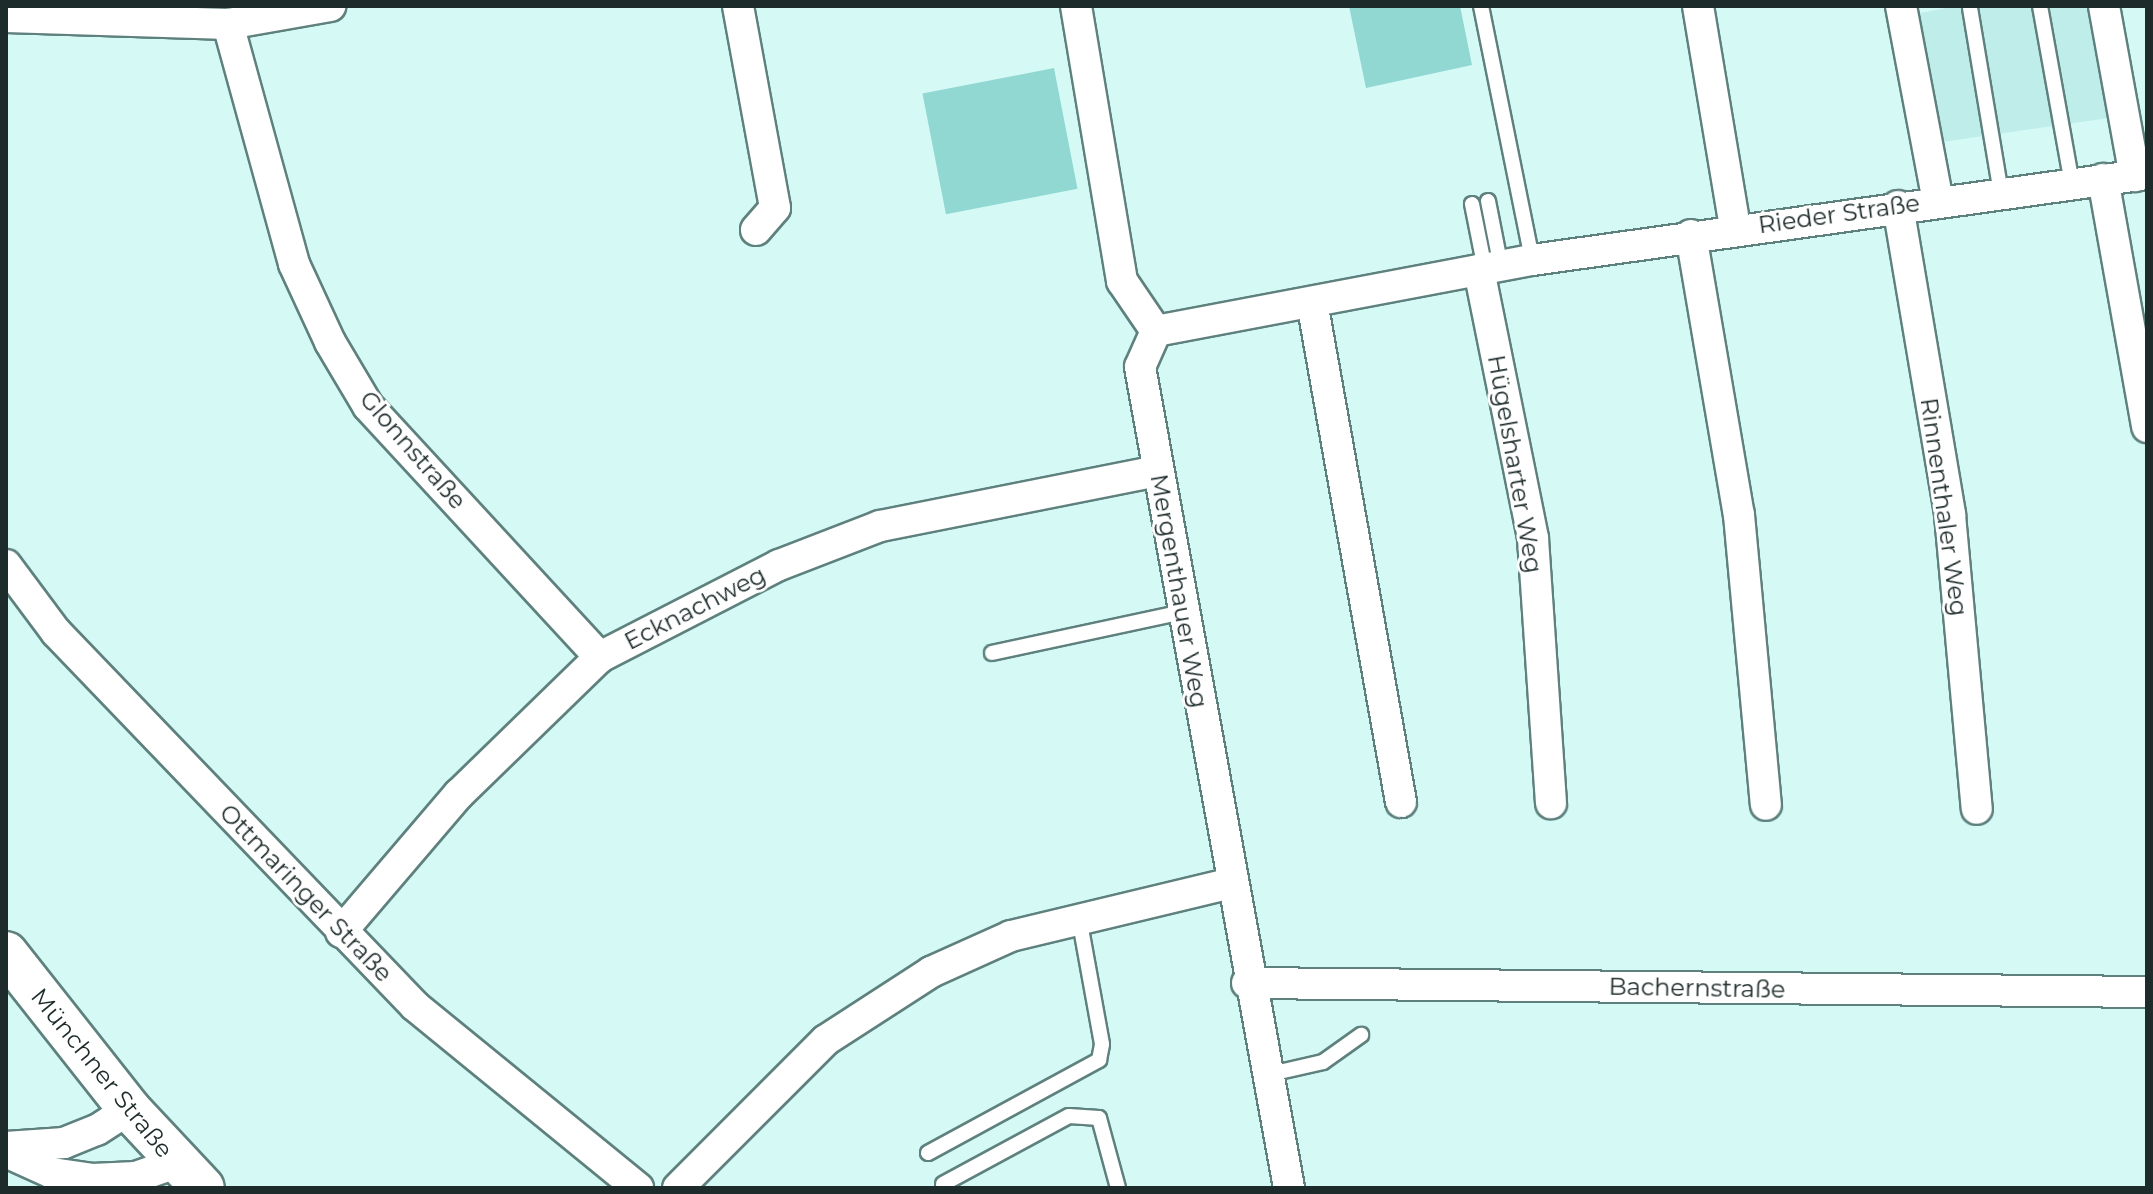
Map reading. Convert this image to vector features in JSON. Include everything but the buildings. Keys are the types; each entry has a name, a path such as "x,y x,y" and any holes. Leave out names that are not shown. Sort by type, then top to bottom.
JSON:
{"main road":[{"name":"Münchner Straße","path":"6,953 129,1109 190,1176"}],"street":[{"path":"6,17 130,14 228,24 330,6"},
{"path":"738,6 775,208 756,230"},
{"path":"1076,6 1122,281 1156,331"},
{"path":"1698,6 1735,228"},
{"path":"1901,6 1938,201"},
{"path":"2104,6 2141,175"},
{"name":"Glonnstraße","path":"228,24 294,264 330,342 368,406 600,657"},
{"name":"Rieder Straße","path":"1156,331 1532,260 1735,228 2141,175"},
{"path":"2103,179 2147,427"},
{"name":"Rinnenthaler Weg","path":"1898,206 1950,515 1977,809"},
{"path":"1691,235 1739,515 1766,805"},
{"name":"Hügelsharter Weg","path":"1488,269 1533,539 1551,803"},
{"path":"1312,302 1401,802"},
{"name":"Mergenthauer Weg","path":"1156,331 1140,367 1247,983 1289,1188"},
{"name":"Ecknachweg","path":"341,932 459,794 600,657 779,565 880,526 1157,471"},
{"name":"Ottmaringer Straße","path":"6,565 56,632 415,1006 638,1188"},
{"path":"678,1188 826,1040 931,972 1011,936 1079,917 1231,883"},
{"name":"Bachernstraße","path":"1247,983 2147,992"},
{"path":"6,1149 64,1143 97,1130 129,1109"},
{"path":"6,1149 52,1173 92,1179 190,1176"}],"lane":[{"path":"1481,6 1532,260"},
{"path":"2040,6 2072,183"},
{"path":"1970,8 2001,193"},
{"path":"1488,201 1488,269"},
{"path":"1472,204 1488,269"},
{"path":"992,653 1184,612"},
{"path":"928,1153 1099,1060 1102,1044 1079,917"},
{"path":"1266,1075 1323,1062 1361,1035"},
{"path":"943,1184 1069,1116 1099,1118 1118,1188"}],"shaded area":[{"path":"1349,6 1460,6 1472,65 1366,88"},
{"path":"1957,6 2087,6 2109,118 1942,142 1915,14"},
{"path":"1054,68 1077,189 946,214 922,94"}]}
